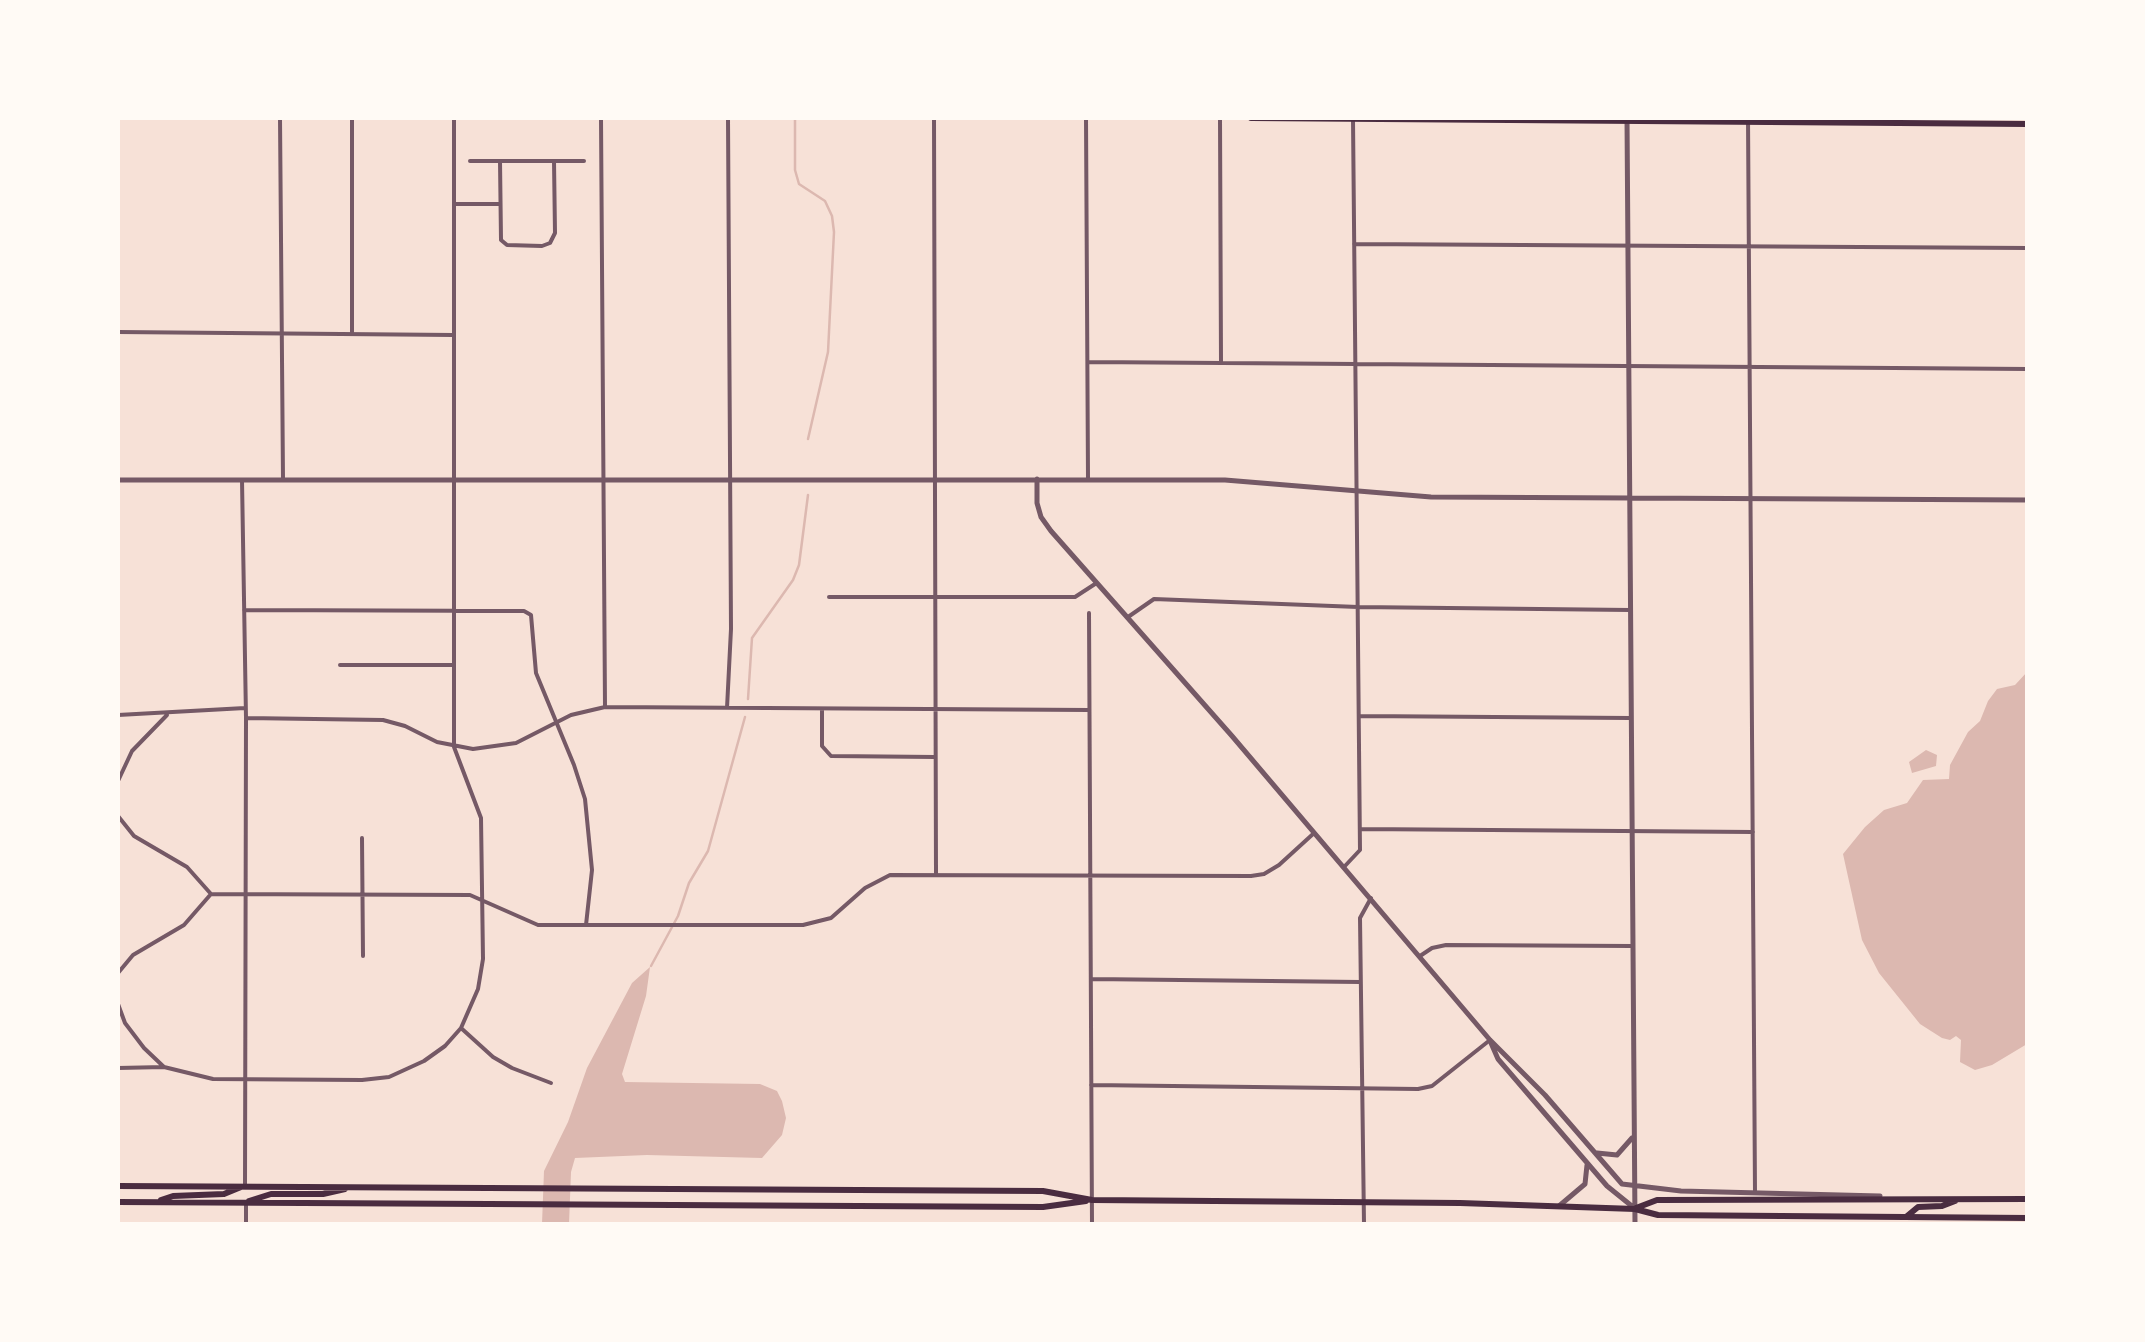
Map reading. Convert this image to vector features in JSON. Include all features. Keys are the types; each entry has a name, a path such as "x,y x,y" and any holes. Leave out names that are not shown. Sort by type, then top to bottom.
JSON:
{"main road":[{"path":"1251,118 2027,124"},
{"path":"118,1186 1043,1191 1092,1200"},
{"path":"155,1202 172,1196 224,1194 245,1186"},
{"path":"246,1202 262,1195 323,1194 356,1186"},
{"path":"1906,1221 1918,1206 1942,1206 1960,1198"},
{"path":"1635,1208 1657,1200 2028,1199"},
{"path":"118,1202 1043,1208 1092,1200 1364,1202 1635,1208 1658,1214 1756,1220 2028,1218"}],"street":[{"path":"280,118 283,480"},
{"path":"352,118 352,334"},
{"path":"118,1068 164,1067 194,1077 246,1080 389,1077 429,1058 460,1028 478,989 483,959 481,818 454,747 454,118"},
{"path":"601,118 605,707"},
{"path":"727,708 731,628 728,118"},
{"path":"934,118 936,874"},
{"path":"1086,118 1088,479"},
{"path":"1220,118 1221,363"},
{"path":"1344,866 1360,850 1353,118"},
{"path":"1627,119 1635,1224"},
{"path":"1748,120 1756,1192"},
{"path":"2027,124 2028,191"},
{"path":"470,161 584,161"},
{"path":"500,161 500,236 504,243 542,246 550,243 555,233 554,161"},
{"path":"454,204 500,204"},
{"path":"1354,244 2028,248"},
{"path":"118,332 455,334"},
{"path":"1088,362 2028,369"},
{"path":"1037,479 1041,517 1490,1040 1622,1184 1681,1191 1898,1198"},
{"path":"118,480 1088,479 1281,482 1431,497 2028,500"},
{"path":"242,480 246,708 245,1186"},
{"path":"829,597 1075,597 1096,583"},
{"path":"1128,617 1154,599 1358,607 1630,610"},
{"path":"244,610 524,611 531,615 536,673 574,764 591,836 586,925"},
{"path":"1089,613 1092,1224"},
{"path":"340,665 454,665"},
{"path":"246,718 383,720 454,747 495,748 516,743 587,709 605,707 1089,710"},
{"path":"118,715 246,708"},
{"path":"822,708 822,746 832,756 937,757"},
{"path":"118,782 132,751 167,715"},
{"path":"1360,716 1631,718"},
{"path":"118,816 134,836 187,867 211,894 470,894 527,923 586,925 818,924 832,918 876,880 905,873 1264,874 1315,832"},
{"path":"1360,829 1753,832"},
{"path":"362,838 364,956"},
{"path":"118,973 133,955 184,925 211,894"},
{"path":"1364,1224 1360,918 1371,898"},
{"path":"1420,956 1446,945 1632,946"},
{"path":"1091,979 1360,982"},
{"path":"118,1004 125,1023 164,1067"},
{"path":"460,1028 493,1057 551,1083"},
{"path":"1091,1086 1362,1089 1432,1086 1490,1040"},
{"path":"1490,1040 1498,1059 1586,1162 1616,1196 1635,1208"},
{"path":"1594,1152 1617,1155 1634,1135"},
{"path":"1559,1206 1585,1184 1586,1162"},
{"path":"416,1186 416,1204"},
{"path":"818,1190 818,1206"},
{"path":"944,1190 944,1206"},
{"path":"246,1202 246,1224"}],"shaded area":[{"path":"2027,672 2027,1044 1992,1065 1975,1070 1960,1062 1961,1040 1956,1036 1950,1040 1942,1038 1920,1024 1879,973 1862,940 1843,854 1884,810 1907,803 1923,780 1949,779 1950,765 1968,732 1980,721 1988,701 1997,689 2015,685"},
{"path":"1926,750 1937,755 1936,766 1912,773 1909,762"},
{"path":"650,967 646,996 622,1074 625,1082 760,1084 777,1091 782,1101 786,1118 782,1135 762,1158 647,1155 575,1158 569,1224 542,1224 544,1171 568,1122 587,1068 632,983"}],"waterway":[{"path":"795,118 795,170 799,184 825,201 834,232 828,352 808,439"},
{"path":"748,699 752,638 793,580 799,565 808,495"},
{"path":"651,966 708,851 745,717"}]}
